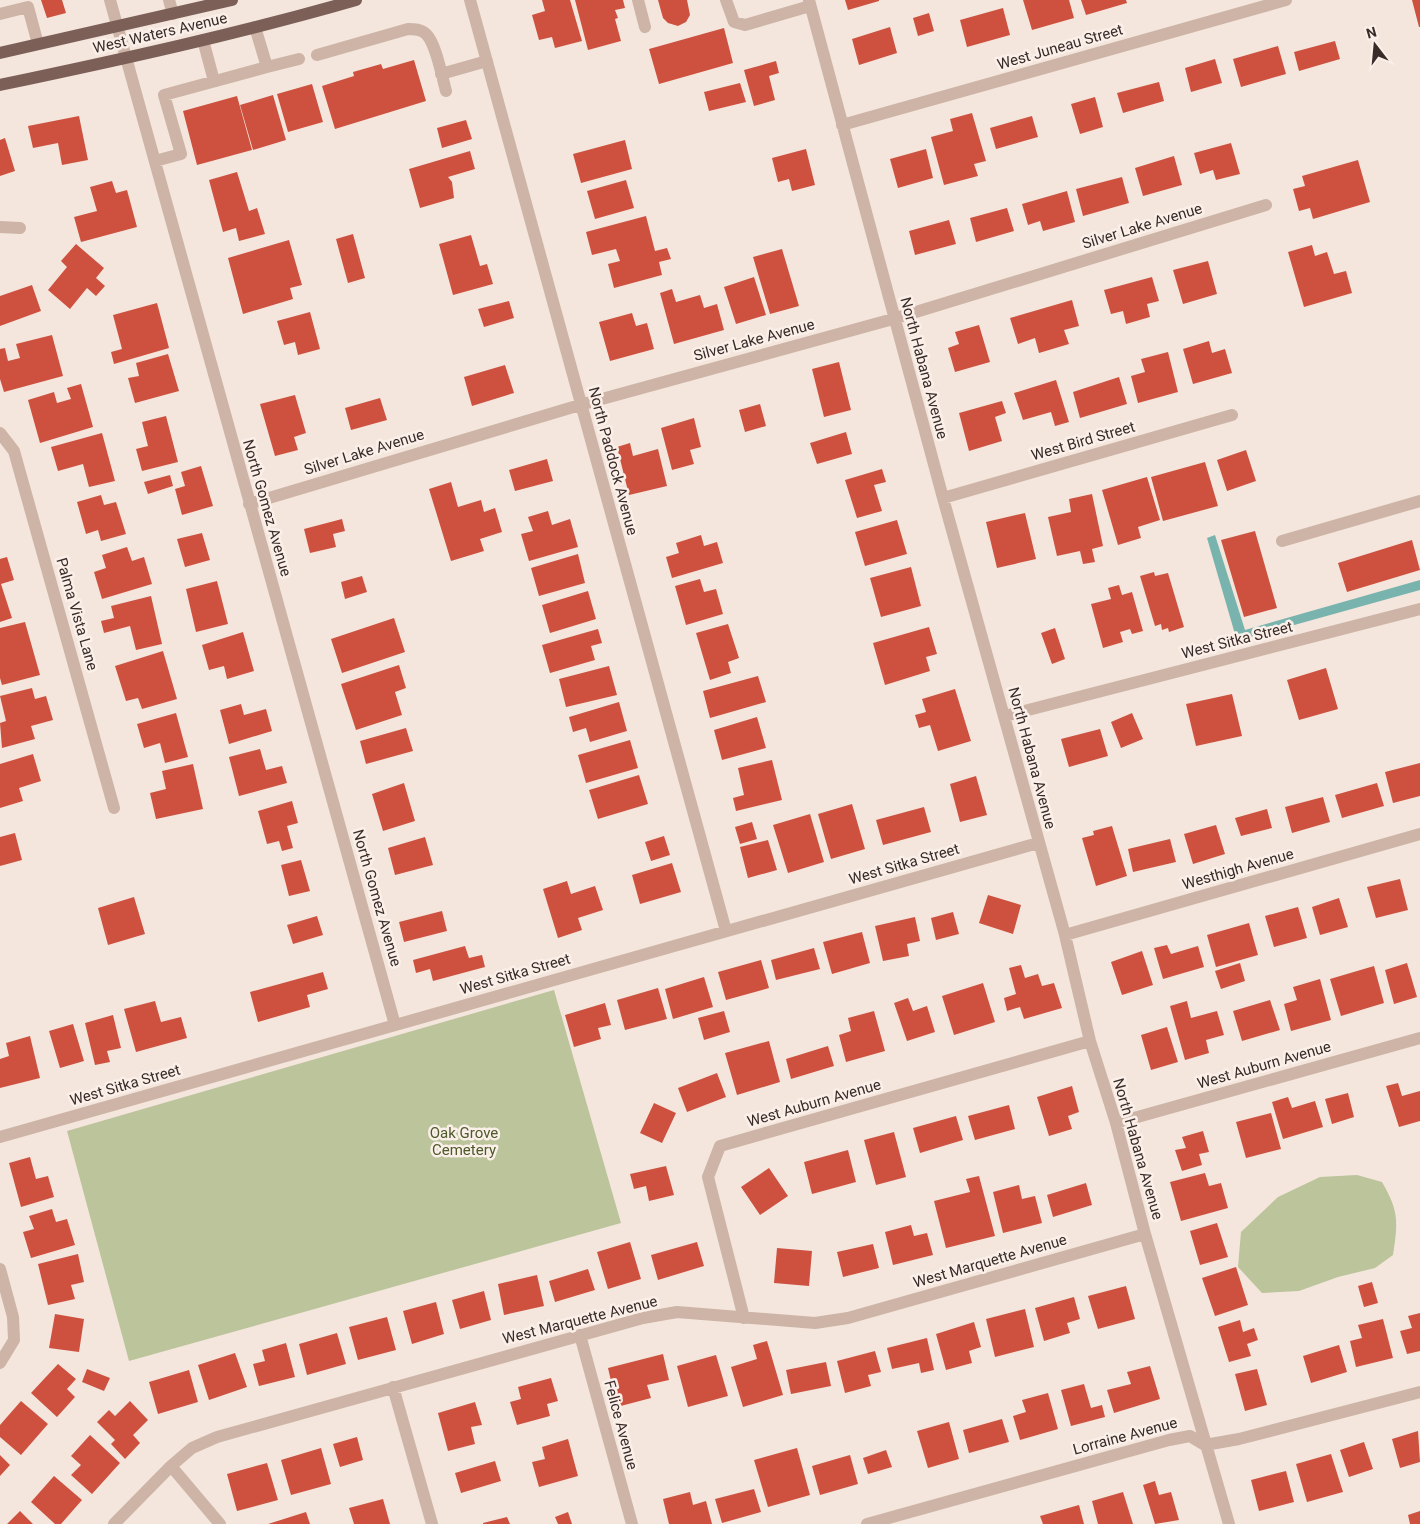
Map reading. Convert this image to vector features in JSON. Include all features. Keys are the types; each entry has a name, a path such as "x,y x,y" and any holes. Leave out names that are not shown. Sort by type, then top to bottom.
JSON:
{"main road":[{"name":"West Waters Avenue","path":"0,53 232,0"},
{"name":"West Waters Avenue","path":"0,85 203,40 356,0"}],"street":[{"name":"North Gomez Avenue","path":"110,0 395,1025"},
{"path":"169,0 172,14"},
{"name":"North Paddock Avenue","path":"470,0 726,931"},
{"path":"638,0 645,27"},
{"path":"726,0 734,22 745,25 809,3"},
{"name":"West Juneau Street","path":"842,125 1286,0"},
{"path":"0,14 27,3 38,44"},
{"name":"North Habana Avenue","path":"809,3 942,498 1005,716 1038,843 1065,935 1090,1041 1116,1122 1145,1234 1229,1524"},
{"path":"255,27 267,67"},
{"path":"317,55 416,28 426,32 431,40 446,91"},
{"path":"203,40 214,81"},
{"path":"155,161 181,154 164,95 299,59"},
{"path":"441,74 487,61"},
{"name":"Silver Lake Avenue","path":"249,504 580,405 894,319 1266,205"},
{"path":"0,227 20,228"},
{"name":"West Bird Street","path":"942,498 1232,415"},
{"name":"Palma Vista Lane","path":"0,433 14,451 114,808"},
{"path":"1282,541 1420,501"},
{"name":"West Sitka Street","path":"1005,716 1420,609"},
{"name":"Westhigh Avenue","path":"1065,935 1420,834"},
{"name":"West Sitka Street","path":"0,1137 1038,843"},
{"name":"West Auburn Avenue","path":"1116,1122 1420,1038"},
{"name":"West Auburn Avenue","path":"744,1318 708,1178 720,1146 1090,1041"},
{"name":"West Marquette Avenue","path":"114,1524 171,1466 192,1448 217,1437 393,1387 643,1318 677,1312 815,1323 848,1318 1145,1234"},
{"path":"0,1270 12,1317 14,1340 0,1363"},
{"name":"Felice Avenue","path":"580,1335 632,1524"},
{"path":"393,1387 432,1524"},
{"path":"1205,1445 1420,1392"},
{"name":"Lorraine Avenue","path":"867,1524 1169,1440 1190,1436 1205,1445"},
{"path":"171,1466 220,1524"}],"green space":[{"name":"Oak Grove Cemetery","path":"554,990 621,1223 129,1361 67,1131"},
{"path":"1357,1175 1382,1182 1388,1192 1396,1217 1393,1255 1375,1268 1338,1277 1299,1291 1262,1293 1238,1267 1241,1232 1278,1197 1320,1177"}],"water":[{"path":"1215,535 1245,630 1420,580 1420,590 1237,641 1207,538"}],"building":[{"path":"41,0 62,0 66,13 47,18"},
{"path":"542,0 570,0 582,41 555,48 552,37 539,40 532,15 545,11"},
{"path":"575,0 623,0 625,8 615,10 618,18 615,19 621,41 588,50"},
{"path":"658,0 687,0 690,15 686,22 678,26 668,23 663,18"},
{"path":"845,0 879,0 879,1 848,10"},
{"path":"1023,0 1069,0 1074,18 1032,30"},
{"path":"1081,0 1126,0 1127,3 1086,15"},
{"path":"1412,0 1420,0 1420,27 1419,27"},
{"path":"1003,8 1010,35 967,47 960,20"},
{"path":"929,13 934,31 918,36 913,18"},
{"path":"890,27 897,53 859,65 852,39"},
{"path":"724,28 733,63 659,84 649,49"},
{"path":"1335,41 1340,59 1299,71 1294,52"},
{"path":"1278,46 1286,74 1241,87 1233,59"},
{"path":"1215,59 1222,83 1191,92 1185,68"},
{"path":"414,60 426,101 335,129 322,86 354,76 353,72 381,64 383,69"},
{"path":"776,61 779,73 769,76 775,100 754,106 744,70"},
{"path":"1159,82 1164,101 1123,113 1117,93"},
{"path":"740,83 746,102 709,111 704,92"},
{"path":"312,84 323,122 288,132 277,94"},
{"path":"273,95 286,140 253,150 240,105"},
{"path":"237,96 252,150 197,165 183,111"},
{"path":"1095,97 1103,127 1080,134 1071,104"},
{"path":"972,113 986,161 974,164 978,176 944,185 931,137 953,131 950,119"},
{"path":"79,116 88,160 62,165 58,143 33,148 28,126"},
{"path":"1032,116 1038,137 996,149 990,128"},
{"path":"466,120 472,139 442,148 437,128"},
{"path":"5,138 15,171 0,176 0,140"},
{"path":"625,140 632,169 581,183 573,154"},
{"path":"1231,143 1240,174 1216,180 1213,170 1200,174 1194,153"},
{"path":"806,149 815,185 792,191 789,179 778,182 772,158"},
{"path":"926,149 933,178 898,188 890,159"},
{"path":"470,151 475,169 448,177 452,182 454,198 420,208 409,169"},
{"path":"1174,156 1182,185 1143,196 1135,168"},
{"path":"1358,160 1370,202 1313,219 1310,208 1299,211 1293,189 1305,186 1302,176"},
{"path":"237,172 249,211 257,208 265,234 239,241 236,228 223,232 209,180"},
{"path":"1122,177 1129,203 1083,216 1076,189"},
{"path":"626,180 634,208 595,219 587,191"},
{"path":"112,181 116,193 127,190 137,227 81,242 74,217 97,211 90,187"},
{"path":"1067,191 1075,222 1043,231 1040,221 1028,225 1022,204"},
{"path":"1007,208 1014,231 976,242 970,218"},
{"path":"646,216 655,251 667,248 671,259 659,262 662,275 614,288 608,264 620,261 616,249 592,255 586,232"},
{"path":"949,220 956,244 915,255 909,231"},
{"path":"353,234 365,278 348,283 336,239"},
{"path":"471,235 480,266 487,264 493,284 453,295 439,244"},
{"path":"289,240 302,285 290,288 293,299 243,314 228,258"},
{"path":"76,244 104,268 96,278 105,286 96,296 87,288 70,309 48,290 67,267 61,261"},
{"path":"1312,245 1315,256 1327,252 1334,274 1346,271 1352,293 1304,307 1288,252"},
{"path":"782,249 799,306 770,314 753,257"},
{"path":"1208,261 1217,294 1183,304 1173,270"},
{"path":"754,277 766,315 736,324 724,287"},
{"path":"1152,277 1159,301 1147,304 1150,317 1126,324 1123,311 1111,314 1104,290"},
{"path":"32,285 41,311 0,326 0,296"},
{"path":"672,289 676,302 700,295 704,308 717,304 724,330 674,344 660,293"},
{"path":"1072,300 1079,326 1064,330 1069,344 1039,353 1035,338 1018,344 1010,318"},
{"path":"509,301 514,318 484,327 478,309"},
{"path":"157,303 169,348 114,364 111,352 122,349 113,315"},
{"path":"310,312 320,349 298,355 295,342 284,345 277,321"},
{"path":"632,313 636,326 647,323 654,349 610,361 599,322"},
{"path":"979,325 990,362 955,372 948,348 959,344 955,332"},
{"path":"52,335 63,376 4,392 0,379 0,349 5,348 8,361 20,358 16,344"},
{"path":"1209,341 1212,353 1225,349 1232,373 1193,384 1183,349"},
{"path":"1168,352 1178,392 1138,403 1131,376 1145,372 1141,359"},
{"path":"168,354 179,391 135,403 128,378 139,376 136,363"},
{"path":"839,362 851,410 824,417 812,369"},
{"path":"505,365 514,393 472,406 464,377"},
{"path":"1119,377 1127,404 1080,418 1073,392"},
{"path":"1056,380 1069,422 1055,426 1051,412 1023,420 1014,393"},
{"path":"81,384 93,427 40,443 28,400 54,392 57,403 71,399 67,388"},
{"path":"295,395 306,433 294,437 298,450 275,456 260,404"},
{"path":"380,398 387,420 351,430 345,408"},
{"path":"1002,401 1006,413 995,417 1002,441 969,451 959,413"},
{"path":"760,404 766,426 745,432 739,410"},
{"path":"166,416 178,462 142,471 136,449 148,446 142,422"},
{"path":"694,418 701,447 690,450 694,464 672,470 661,428"},
{"path":"846,432 852,454 817,464 810,443"},
{"path":"102,433 115,481 89,487 83,464 58,471 51,447"},
{"path":"630,443 633,456 658,449 667,486 629,495 617,447"},
{"path":"1246,450 1256,481 1227,491 1217,460"},
{"path":"547,459 553,481 515,491 509,470"},
{"path":"1205,462 1218,506 1163,521 1151,477"},
{"path":"201,466 213,506 182,515 175,489 185,486 181,472"},
{"path":"882,469 886,482 874,485 882,511 857,518 845,480"},
{"path":"170,475 173,486 148,494 144,482"},
{"path":"1147,477 1160,520 1138,527 1141,538 1118,545 1102,490"},
{"path":"451,482 458,507 481,500 484,512 495,508 502,532 480,539 484,551 451,561 429,489"},
{"path":"1092,494 1103,546 1092,549 1095,562 1083,564 1080,551 1057,556 1048,517 1071,512 1069,499"},
{"path":"101,495 104,505 116,502 126,534 101,541 98,530 86,534 77,502"},
{"path":"548,511 552,525 570,519 578,547 529,561 521,534 533,531 528,517"},
{"path":"1025,513 1036,559 997,568 986,522"},
{"path":"342,519 345,531 333,534 336,547 310,553 304,529"},
{"path":"897,520 907,554 865,566 855,532"},
{"path":"1255,531 1277,608 1244,617 1221,540"},
{"path":"202,533 210,560 185,567 177,539"},
{"path":"701,535 704,546 717,542 723,563 672,578 666,557 679,553 676,543"},
{"path":"1412,540 1420,570 1347,592 1338,563"},
{"path":"127,547 132,561 144,557 152,584 102,599 94,572 106,568 102,555"},
{"path":"578,554 585,583 539,596 531,568"},
{"path":"7,557 14,580 1,584 12,618 0,622 0,559"},
{"path":"911,567 921,606 881,617 870,578"},
{"path":"1154,572 1155,576 1168,573 1184,627 1169,632 1168,628 1162,630 1161,624 1155,626 1140,576"},
{"path":"362,576 367,592 345,599 341,582"},
{"path":"700,579 704,592 716,589 723,614 686,625 675,586"},
{"path":"217,581 228,624 196,632 186,589"},
{"path":"1119,585 1122,595 1132,592 1143,631 1132,634 1130,629 1120,632 1123,642 1103,648 1091,604 1111,599 1108,588"},
{"path":"588,591 596,619 550,633 542,605"},
{"path":"151,596 162,644 136,650 130,626 104,633 101,621 114,618 111,606"},
{"path":"394,618 405,652 342,673 331,639"},
{"path":"25,622 40,675 2,685 0,678 0,628"},
{"path":"728,624 739,658 728,662 731,673 710,680 696,633"},
{"path":"929,627 937,654 926,657 930,671 885,685 873,643"},
{"path":"1055,628 1065,659 1052,664 1041,633"},
{"path":"598,629 602,643 591,646 595,660 550,673 542,645"},
{"path":"243,632 254,671 227,679 224,666 209,670 202,645"},
{"path":"163,651 177,699 142,709 138,698 126,701 115,666"},
{"path":"399,665 406,688 395,692 402,715 356,730 341,684"},
{"path":"609,666 617,695 566,707 559,679"},
{"path":"1326,668 1338,709 1299,720 1287,680"},
{"path":"758,676 766,702 710,718 703,691"},
{"path":"32,688 35,699 46,696 53,720 31,726 35,739 2,748 0,723 6,721 0,696"},
{"path":"955,689 971,741 938,751 930,725 919,728 915,715 926,712 922,699"},
{"path":"1232,694 1242,736 1196,746 1186,704"},
{"path":"619,702 627,731 590,742 586,728 573,732 569,717"},
{"path":"241,704 244,715 266,709 272,731 229,744 220,710"},
{"path":"176,713 188,757 165,763 160,743 144,748 137,724"},
{"path":"1132,713 1143,739 1121,748 1111,722"},
{"path":"757,717 766,748 722,760 714,730"},
{"path":"406,728 413,751 366,764 360,741"},
{"path":"1100,729 1108,756 1069,767 1061,739"},
{"path":"630,740 638,768 586,783 578,755"},
{"path":"260,749 266,770 282,766 287,783 239,796 229,757"},
{"path":"33,754 41,781 19,788 23,801 0,808 0,764"},
{"path":"772,760 782,800 736,811 733,798 744,795 738,768"},
{"path":"1420,763 1420,796 1393,803 1385,772"},
{"path":"193,764 203,809 156,819 150,793 166,789 162,771"},
{"path":"639,775 648,804 598,819 589,790"},
{"path":"976,776 987,815 960,822 950,784"},
{"path":"404,783 415,821 383,831 372,794"},
{"path":"1377,783 1384,806 1342,818 1335,795"},
{"path":"1323,797 1330,822 1292,833 1285,807"},
{"path":"292,801 298,823 287,826 293,848 282,851 279,841 267,844 258,811"},
{"path":"852,804 865,849 831,859 818,814"},
{"path":"924,807 931,832 883,845 876,820"},
{"path":"1267,809 1272,828 1241,836 1235,818"},
{"path":"810,814 824,862 788,873 773,825"},
{"path":"752,822 757,839 740,844 735,827"},
{"path":"1216,825 1225,854 1193,864 1184,834"},
{"path":"1112,826 1127,876 1096,886 1082,838 1094,835 1093,831"},
{"path":"15,833 22,860 0,866 0,837"},
{"path":"664,836 670,855 651,861 645,842"},
{"path":"425,837 433,865 395,875 388,848"},
{"path":"1170,839 1176,862 1133,872 1128,849"},
{"path":"768,840 777,870 748,878 740,847"},
{"path":"301,860 310,891 289,896 281,865"},
{"path":"672,863 681,892 640,904 632,875"},
{"path":"1400,879 1408,910 1376,918 1367,887"},
{"path":"567,881 571,894 595,886 603,910 578,918 582,930 558,938 543,889"},
{"path":"988,895 1021,905 1013,934 979,923"},
{"path":"134,897 145,934 108,945 98,908"},
{"path":"1339,898 1348,927 1320,935 1312,907"},
{"path":"1298,907 1307,938 1274,947 1265,916"},
{"path":"442,911 447,931 404,942 399,922"},
{"path":"953,912 959,934 936,940 931,918"},
{"path":"317,916 323,935 293,944 287,925"},
{"path":"915,917 920,941 907,944 909,956 883,961 875,926"},
{"path":"1249,923 1258,955 1216,967 1207,935"},
{"path":"862,932 870,963 832,974 823,942"},
{"path":"1167,945 1171,954 1198,946 1204,967 1163,979 1154,948"},
{"path":"465,946 469,958 482,955 485,967 433,981 430,969 416,973 413,960"},
{"path":"814,948 820,969 776,980 771,960"},
{"path":"1142,951 1153,985 1122,995 1111,962"},
{"path":"761,960 769,988 726,1000 718,972"},
{"path":"1240,963 1245,981 1221,989 1215,971"},
{"path":"1407,963 1417,997 1394,1004 1385,970"},
{"path":"1021,965 1025,978 1038,974 1042,986 1054,983 1062,1008 1024,1019 1020,1007 1007,1011 1004,998 1016,994 1009,968"},
{"path":"1374,966 1384,1003 1341,1016 1330,979"},
{"path":"323,972 328,989 307,995 310,1007 258,1022 250,992"},
{"path":"704,977 713,1007 673,1019 665,989"},
{"path":"1320,979 1331,1020 1291,1031 1284,1004 1297,1000 1293,987"},
{"path":"983,983 995,1022 954,1035 942,996"},
{"path":"658,988 667,1019 625,1030 617,1000"},
{"path":"908,998 913,1011 927,1006 935,1032 907,1041 894,1003"},
{"path":"1270,1000 1280,1030 1242,1041 1233,1011"},
{"path":"155,1001 161,1022 181,1017 187,1038 136,1052 124,1009"},
{"path":"1187,1001 1191,1018 1217,1011 1224,1035 1206,1040 1209,1053 1185,1060 1170,1006"},
{"path":"605,1003 611,1025 598,1028 601,1039 574,1047 565,1015"},
{"path":"724,1011 730,1032 704,1040 698,1018"},
{"path":"874,1011 885,1051 846,1062 839,1035 851,1031 848,1018"},
{"path":"113,1015 121,1048 107,1051 110,1062 95,1065 85,1023"},
{"path":"73,1024 84,1061 60,1068 49,1031"},
{"path":"1167,1027 1178,1062 1151,1070 1141,1035"},
{"path":"30,1036 40,1078 0,1088 0,1059 9,1056 6,1043"},
{"path":"769,1041 780,1082 737,1095 725,1053"},
{"path":"828,1046 834,1066 791,1079 786,1059"},
{"path":"717,1073 726,1097 687,1112 678,1088"},
{"path":"1398,1083 1402,1096 1420,1091 1420,1121 1399,1127 1386,1086"},
{"path":"1072,1086 1079,1112 1068,1116 1072,1129 1049,1136 1037,1097"},
{"path":"1348,1093 1354,1117 1332,1124 1325,1099"},
{"path":"1288,1097 1292,1108 1315,1101 1323,1127 1283,1139 1272,1102"},
{"path":"654,1103 676,1113 662,1143 640,1133"},
{"path":"1009,1105 1015,1129 975,1140 968,1116"},
{"path":"1271,1113 1281,1149 1246,1158 1236,1122"},
{"path":"956,1116 963,1140 920,1153 913,1128"},
{"path":"1203,1131 1209,1152 1199,1154 1202,1165 1182,1171 1175,1150 1186,1148 1182,1137"},
{"path":"894,1132 906,1177 876,1185 864,1140"},
{"path":"848,1150 856,1182 812,1194 804,1162"},
{"path":"30,1157 36,1179 48,1176 54,1197 21,1207 9,1163"},
{"path":"666,1166 674,1195 649,1201 646,1186 634,1189 630,1174"},
{"path":"769,1168 788,1196 760,1215 741,1187"},
{"path":"1205,1173 1209,1186 1221,1183 1228,1208 1181,1221 1170,1182"},
{"path":"979,1176 995,1236 946,1248 934,1201 970,1192 966,1179"},
{"path":"1086,1183 1092,1205 1053,1217 1047,1195"},
{"path":"1019,1185 1022,1199 1035,1196 1042,1223 1003,1233 993,1192"},
{"path":"52,1209 56,1222 67,1219 75,1245 31,1258 23,1232 34,1229 29,1216"},
{"path":"1217,1223 1228,1257 1200,1265 1190,1231"},
{"path":"911,1225 914,1236 927,1233 933,1255 893,1265 885,1232"},
{"path":"630,1242 641,1279 608,1289 597,1252"},
{"path":"697,1242 704,1266 658,1280 651,1255"},
{"path":"873,1244 879,1268 843,1277 837,1252"},
{"path":"777,1248 812,1251 809,1286 774,1283"},
{"path":"78,1254 84,1282 71,1285 75,1299 48,1305 38,1264"},
{"path":"1236,1267 1248,1305 1215,1316 1202,1278"},
{"path":"588,1269 595,1290 555,1302 549,1281"},
{"path":"537,1275 544,1306 504,1315 498,1284"},
{"path":"1372,1282 1378,1303 1364,1307 1358,1286"},
{"path":"1126,1286 1135,1319 1098,1329 1088,1296"},
{"path":"484,1291 491,1320 460,1329 452,1300"},
{"path":"1074,1297 1080,1319 1067,1323 1070,1333 1044,1341 1035,1308"},
{"path":"436,1302 444,1334 412,1344 403,1311"},
{"path":"1025,1309 1034,1347 995,1357 986,1319"},
{"path":"1420,1313 1420,1351 1407,1354 1400,1331 1412,1328 1408,1316"},
{"path":"55,1314 84,1319 79,1352 49,1348"},
{"path":"387,1317 396,1350 358,1360 349,1327"},
{"path":"1383,1319 1393,1358 1356,1367 1350,1341 1362,1338 1358,1325"},
{"path":"1240,1320 1243,1332 1254,1328 1258,1340 1247,1344 1251,1356 1229,1362 1218,1327"},
{"path":"974,1322 981,1347 969,1351 972,1363 946,1370 936,1334"},
{"path":"337,1333 346,1364 307,1375 299,1344"},
{"path":"927,1338 934,1370 921,1373 919,1363 892,1369 887,1348"},
{"path":"767,1341 783,1395 743,1407 731,1367 757,1359 753,1345"},
{"path":"286,1343 295,1377 259,1386 253,1364 265,1361 262,1350"},
{"path":"1339,1345 1347,1372 1311,1383 1303,1356"},
{"path":"875,1351 881,1372 868,1375 871,1386 845,1393 837,1361"},
{"path":"235,1353 247,1387 209,1400 198,1365"},
{"path":"663,1354 669,1380 647,1385 651,1398 617,1407 608,1368"},
{"path":"716,1355 728,1396 688,1407 677,1366"},
{"path":"826,1362 831,1386 791,1394 786,1370"},
{"path":"58,1364 76,1379 67,1389 75,1397 57,1417 31,1393"},
{"path":"1150,1366 1160,1399 1114,1413 1107,1390 1131,1384 1127,1372"},
{"path":"87,1369 110,1378 104,1391 82,1382"},
{"path":"1257,1369 1267,1405 1245,1411 1235,1374"},
{"path":"189,1370 198,1402 158,1414 149,1382"},
{"path":"551,1378 558,1401 547,1404 550,1416 517,1425 510,1402 521,1399 518,1387"},
{"path":"1084,1384 1091,1408 1102,1405 1105,1417 1071,1426 1061,1390"},
{"path":"1048,1393 1058,1429 1020,1440 1013,1416 1026,1412 1022,1400"},
{"path":"21,1401 48,1424 21,1455 0,1437 0,1425"},
{"path":"130,1401 148,1420 133,1435 140,1443 125,1459 111,1444 115,1440 97,1422 109,1410 115,1416"},
{"path":"475,1402 482,1425 471,1427 475,1444 448,1451 438,1413"},
{"path":"1002,1419 1009,1442 969,1453 963,1430"},
{"path":"949,1422 959,1459 928,1468 917,1431"},
{"path":"1418,1431 1420,1462 1400,1468 1392,1439"},
{"path":"90,1435 120,1463 92,1494 71,1475 81,1465 71,1456"},
{"path":"357,1437 363,1460 340,1467 333,1444"},
{"path":"568,1439 578,1476 539,1487 532,1462 545,1459 542,1447"},
{"path":"1364,1442 1373,1469 1349,1477 1340,1450"},
{"path":"321,1448 331,1484 291,1495 281,1460"},
{"path":"797,1448 810,1495 768,1507 754,1460"},
{"path":"886,1450 892,1467 868,1474 863,1458"},
{"path":"1331,1454 1343,1492 1307,1502 1296,1464"},
{"path":"0,1455 10,1465 0,1476"},
{"path":"850,1455 858,1484 820,1495 812,1466"},
{"path":"495,1461 501,1481 461,1493 455,1473"},
{"path":"267,1463 278,1500 237,1511 227,1474"},
{"path":"1286,1471 1294,1502 1259,1511 1251,1480"},
{"path":"54,1476 82,1500 61,1524 55,1524 31,1502"},
{"path":"1155,1481 1159,1495 1171,1492 1179,1520 1155,1524 1143,1485"},
{"path":"754,1489 761,1512 722,1523 715,1499"},
{"path":"690,1492 693,1505 706,1501 712,1524 669,1524 663,1499"},
{"path":"1123,1492 1133,1524 1098,1524 1092,1501"},
{"path":"383,1499 390,1524 354,1524 349,1508"},
{"path":"1079,1505 1084,1524 1043,1524 1040,1516"},
{"path":"20,1511 33,1524 7,1524"},
{"path":"1420,1511 1420,1524 1410,1524 1408,1515"},
{"path":"306,1512 310,1524 268,1524"},
{"path":"568,1512 572,1524 558,1524 555,1517"},
{"path":"507,1517 510,1524 483,1524 483,1523"}]}
